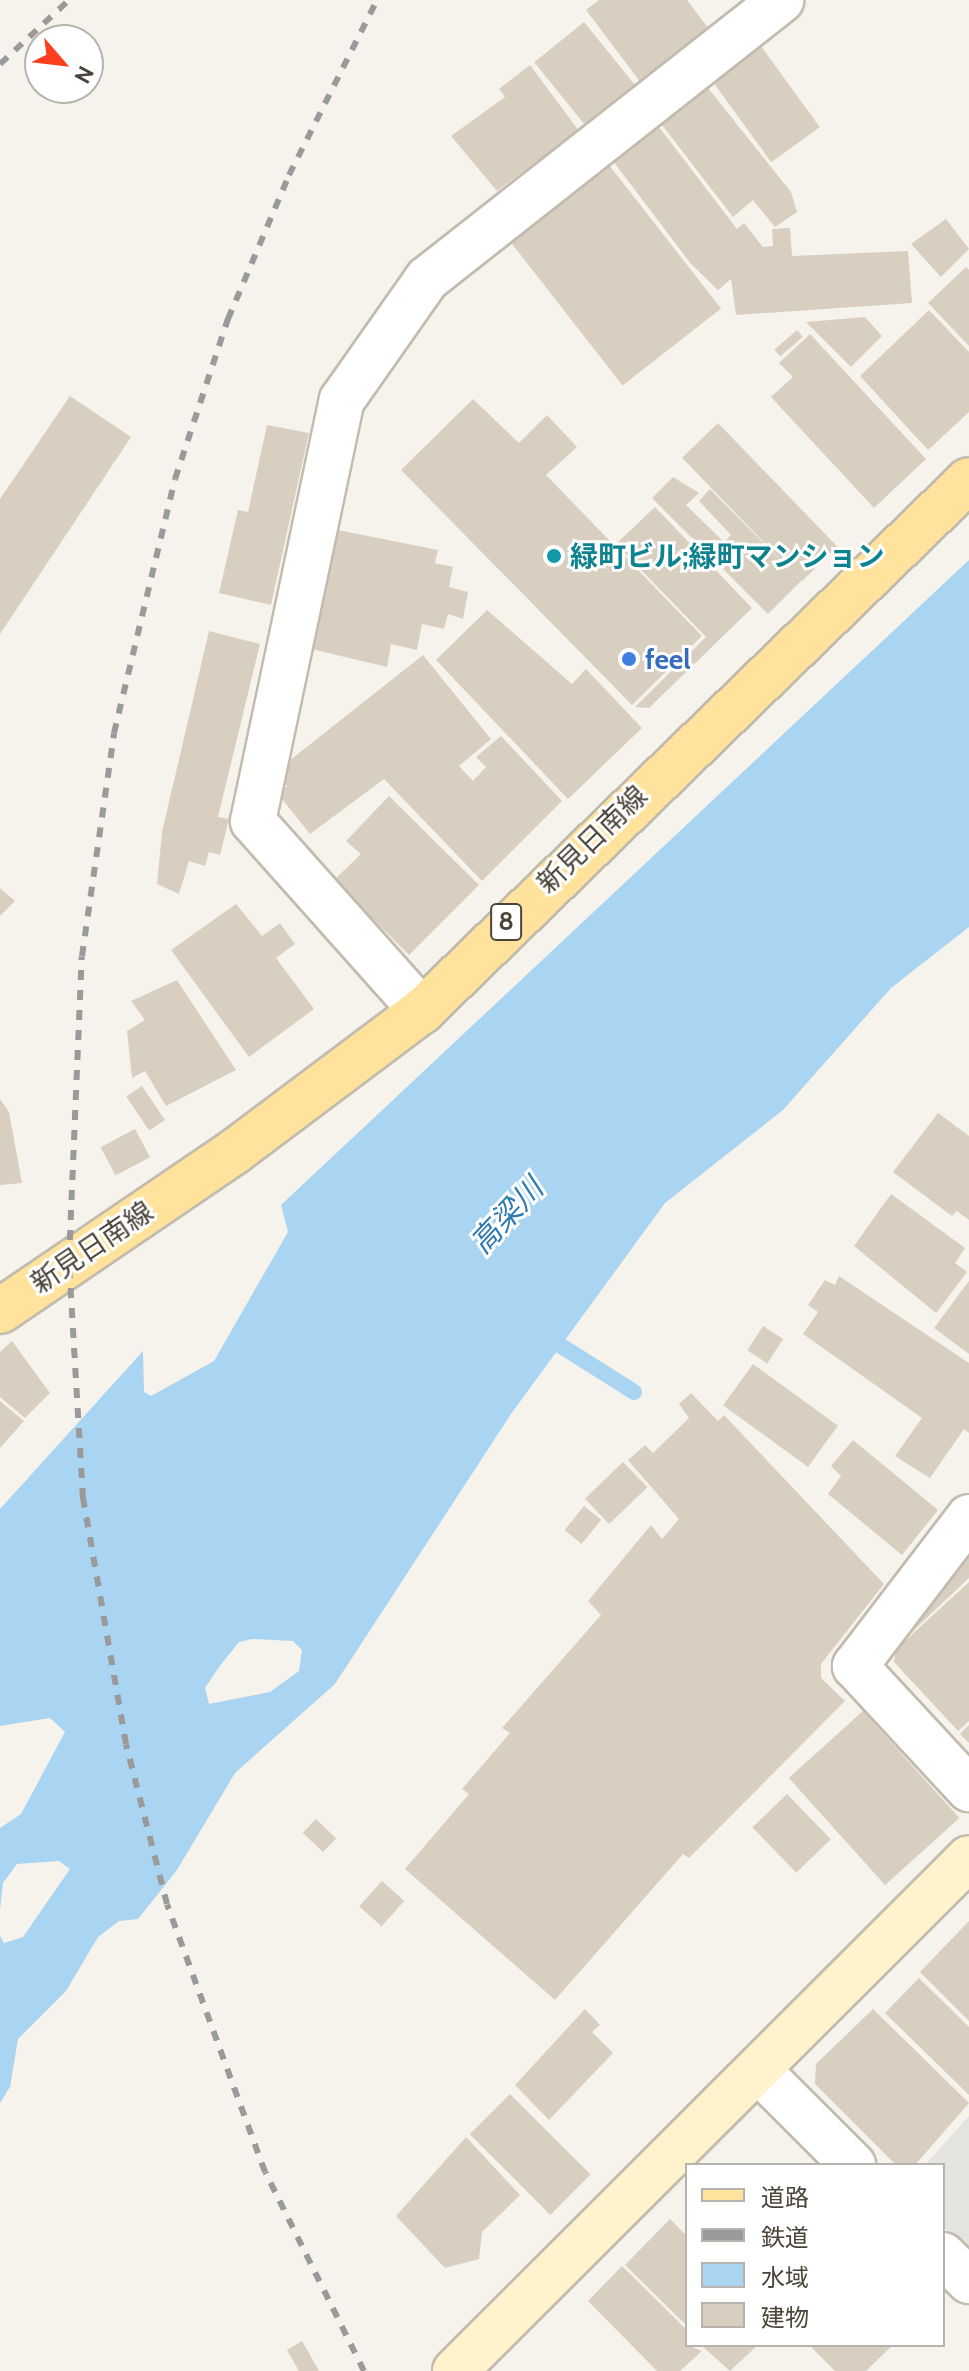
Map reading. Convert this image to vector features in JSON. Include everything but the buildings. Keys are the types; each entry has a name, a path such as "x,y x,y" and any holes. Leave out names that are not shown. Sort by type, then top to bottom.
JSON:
{"main road":[{"name":"新見日南線","path":"0,1311 234,1152 422,1011 969,480"}],"street":[{"path":"422,1011 253,821 342,400 427,279 781,0"},
{"path":"969,1517 855,1666 969,1789"},
{"path":"455,2371 760,2072 969,1858"},
{"path":"760,2072 851,2163"},
{"path":"945,2257 969,2281"}],"shaded area":[{"path":"969,2116 969,2252 945,2228 945,2163 927,2163"}],"water":[{"name":"高梁川","path":"969,560 969,927 891,988 783,1110 665,1203 511,1414 335,1684 235,1773 177,1870 138,1919 119,1921 98,1937 66,1991 18,2039 10,2087 0,2103 0,1936 4,1943 23,1937 70,1869 59,1861 17,1864 3,1883 0,1910 0,1828 21,1814 65,1732 50,1718 0,1726 0,1509 143,1351 144,1392 151,1396 214,1361 288,1232 281,1205","holes":["252,1639 293,1641 302,1650 299,1671 270,1692 209,1704 205,1688 239,1642"]}],"waterway":[{"path":"547,1337 634,1392"}],"railway":[{"path":"0,64 69,0"},
{"path":"364,2371 265,2172 167,1904 126,1744 83,1498 69,1260 82,956 114,733 175,479 228,319 289,175 377,0"}],"place":[{"name":"緑町ビル;緑町マンション","path":"554,556"},
{"name":"feel","path":"629,659"}]}
